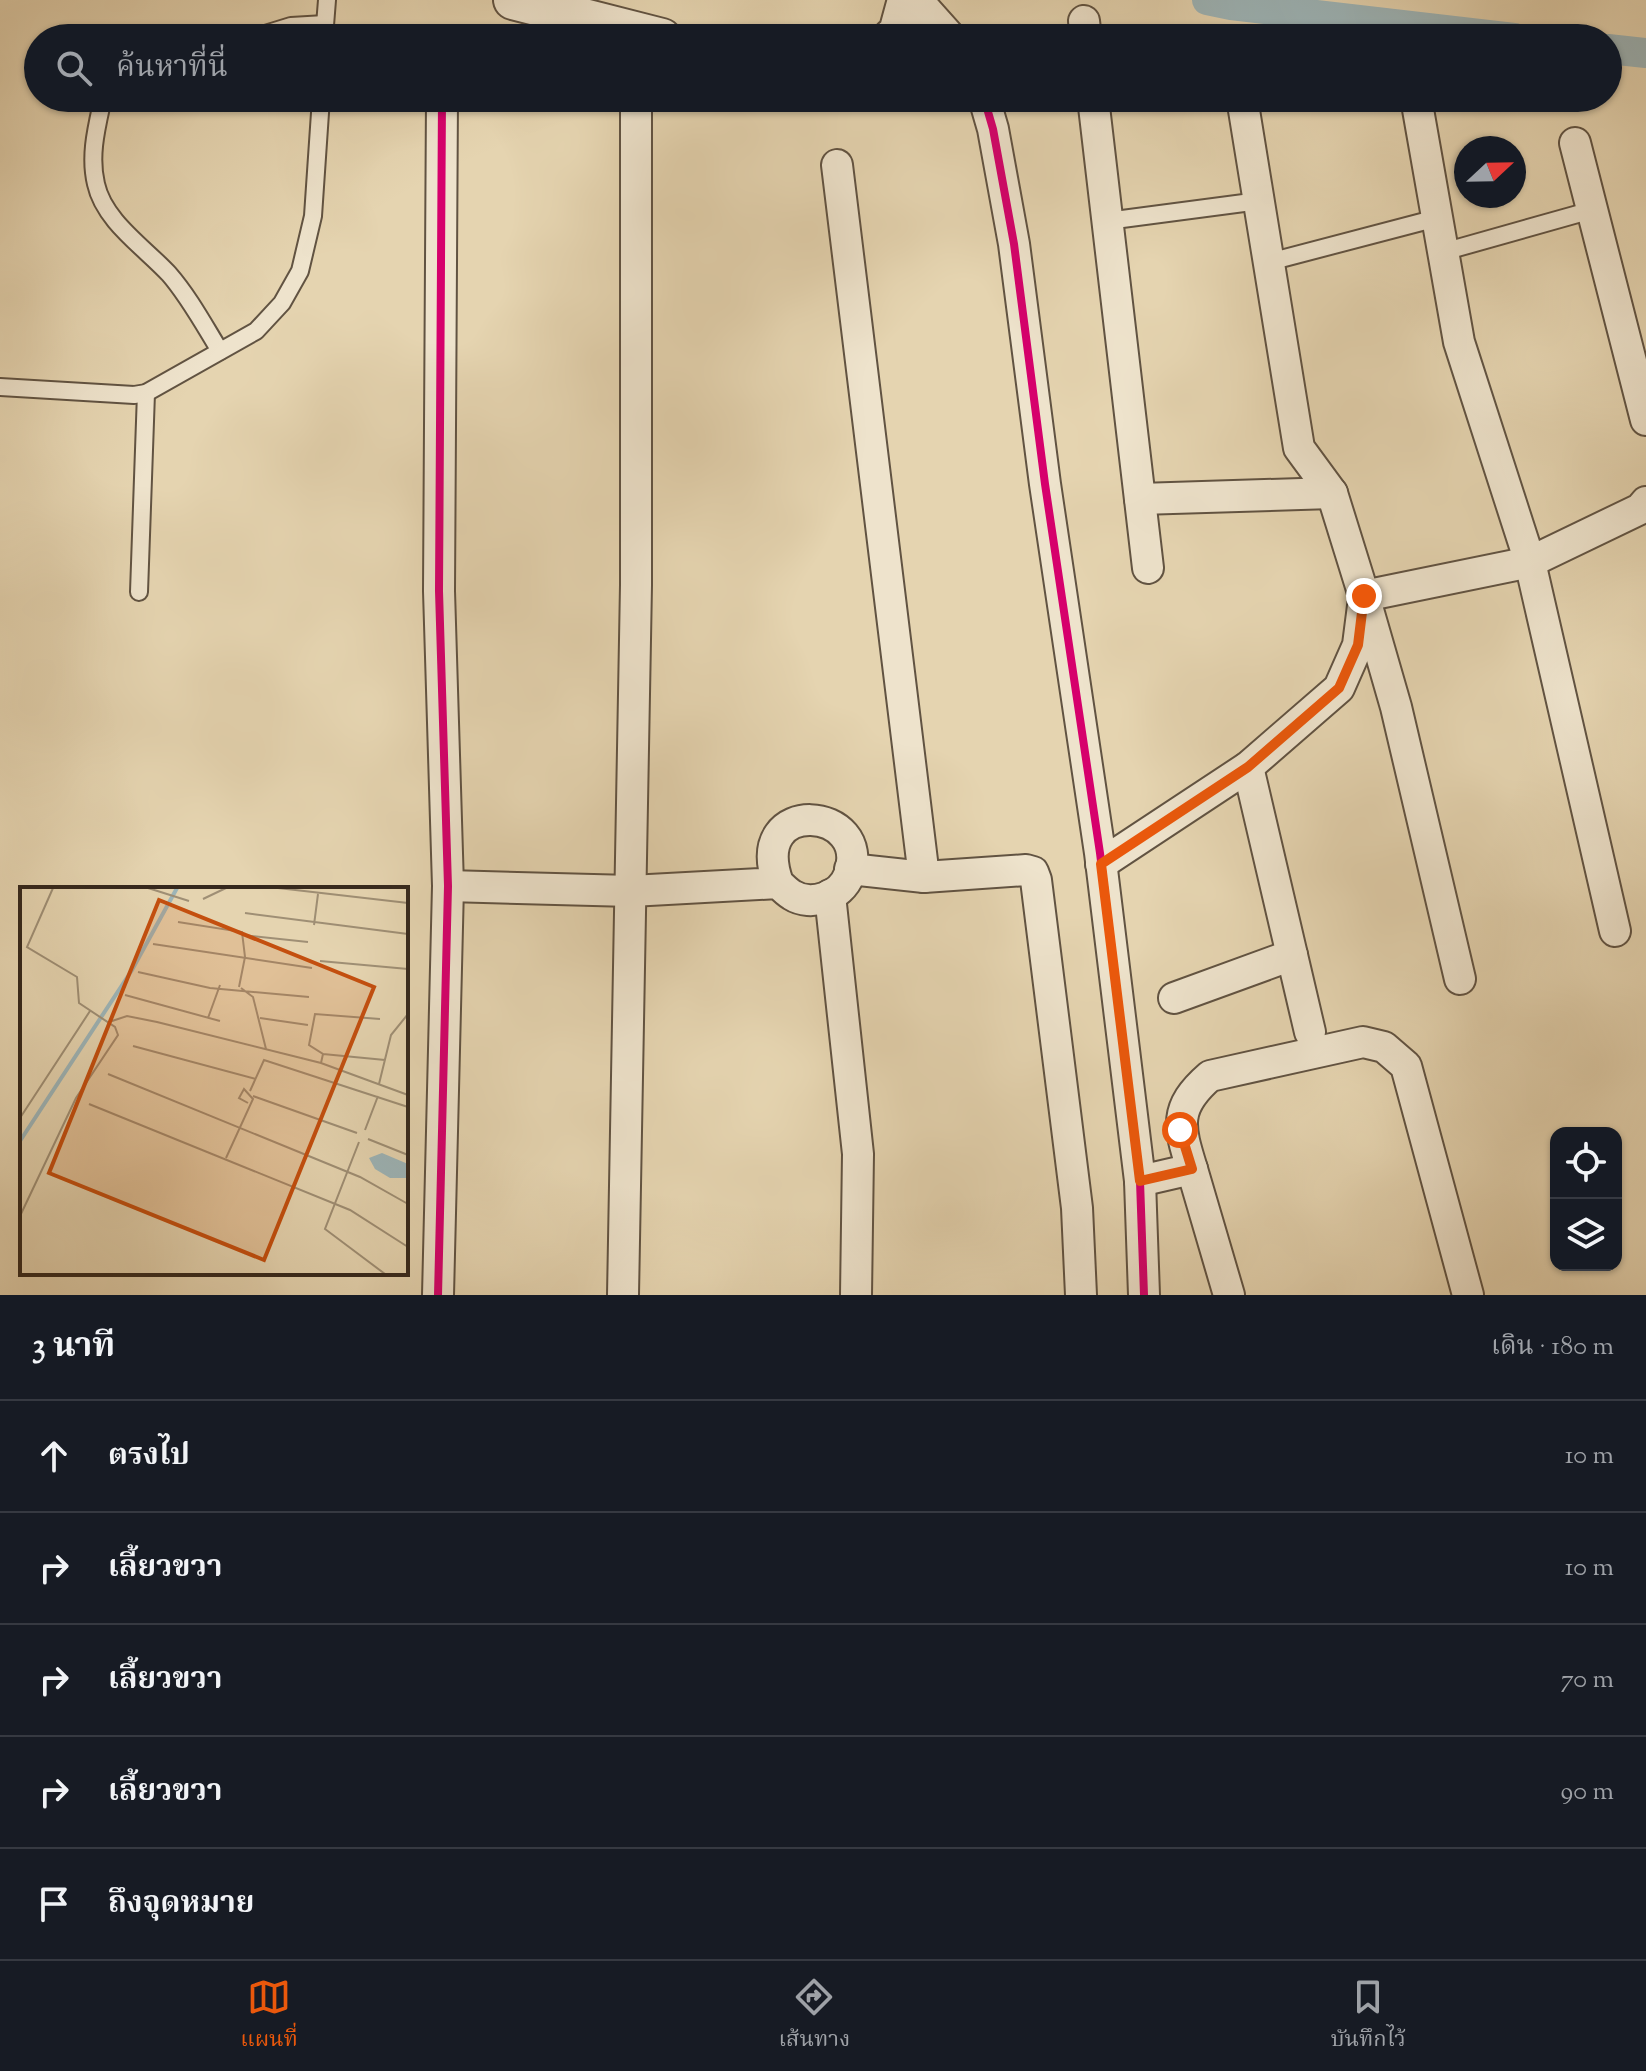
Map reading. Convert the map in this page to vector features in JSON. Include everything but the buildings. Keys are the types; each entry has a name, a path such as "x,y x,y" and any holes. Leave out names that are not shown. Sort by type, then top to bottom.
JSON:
{"street":[{"path":"513,0 607,24"},
{"path":"900,24 907,0"},
{"path":"917,0 938,24"},
{"path":"438,1295 448,886 439,591 442,112"},
{"path":"623,1295 636,585 636,112"},
{"path":"988,112 1014,244 1045,484 1101,864 1140,1181 1144,1295"},
{"path":"1095,112 1148,568"},
{"path":"1244,112 1299,448 1332,493 1364,596 1396,707 1460,979"},
{"path":"1418,112 1459,342 1530,562 1615,931"},
{"path":"1575,143 1646,420"},
{"path":"837,165 924,877"},
{"path":"1140,499 1332,493"},
{"path":"1364,596 1530,562 1644,514"},
{"path":"1101,864 1248,767 1339,688 1358,645 1364,596"},
{"path":"1248,767 1310,1032"},
{"path":"808,819 829,822 845,836 852,857 849,877 835,894 815,901 794,897 778,883 770,863 774,842 788,826 808,819"},
{"path":"850,869 924,877 1033,872 1077,1208 1081,1295"},
{"path":"448,886 631,891 778,883"},
{"path":"830,895 858,1154 856,1295"},
{"path":"1174,998 1292,955"},
{"path":"1229,1295 1180,1130 1184,1107 1196,1088 1210,1076 1363,1042 1384,1047 1406,1066 1468,1295"},
{"path":"1140,1181 1192,1169"}],"lane":[{"path":"325,24 327,0"},
{"path":"100,112 92,152 96,185 103,203 170,275 220,351"},
{"path":"0,387 120,395 146,393 256,331 282,303 300,271 313,216 320,112"},
{"path":"1107,221 1259,201"},
{"path":"1443,252 1592,210"},
{"path":"1269,262 1437,218"},
{"path":"139,592 146,393"}],"waterway":[{"path":"1207,0 1394,24"},
{"path":"1622,50 1646,53"}],"cycle path":[{"path":"438,1295 448,886 439,591 442,112"},
{"path":"988,112 1014,244 1045,484 1100,853 1140,1181 1144,1295"}],"route":[{"path":"1180,1130 1192,1169 1140,1181 1101,864 1248,767 1339,688 1358,645 1364,596"}]}
